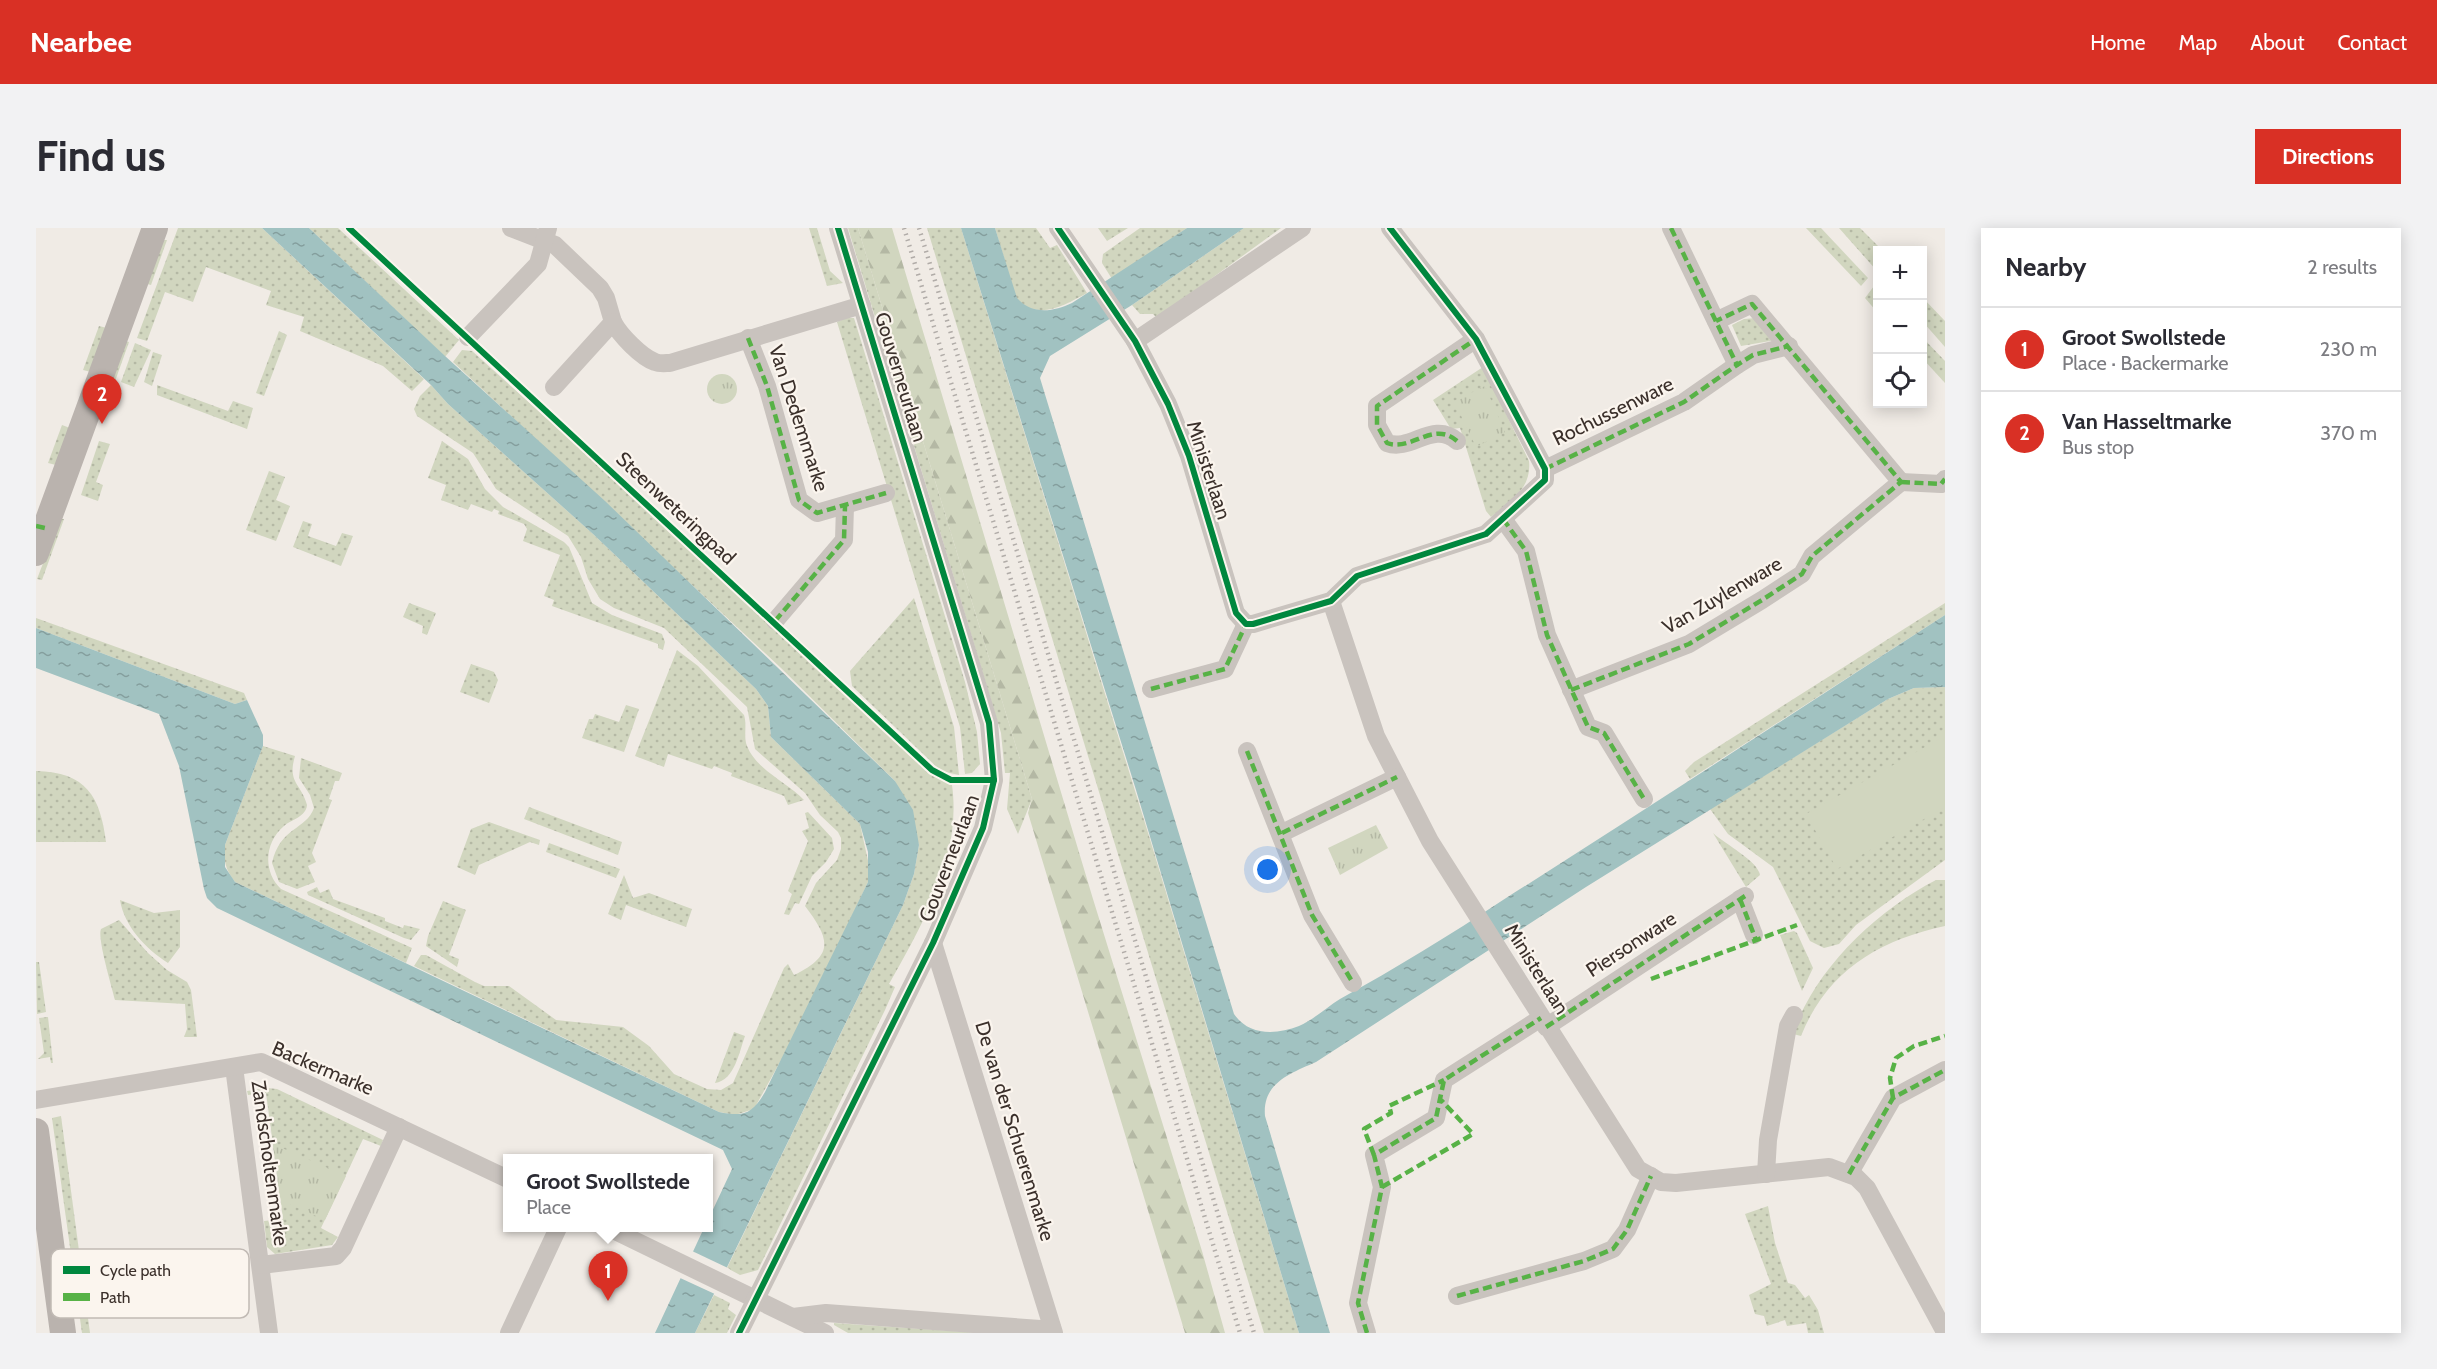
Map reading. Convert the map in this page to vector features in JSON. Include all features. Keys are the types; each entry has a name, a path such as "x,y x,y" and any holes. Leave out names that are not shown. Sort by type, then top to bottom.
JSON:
{"street":[{"path":"36,553 40,527 156,228"},
{"path":"511,228 547,235 600,288 606,298 613,322 554,387"},
{"name":"Gouverneurlaan","path":"740,1333 933,943 988,810 994,780 989,723 838,228"},
{"name":"Ministerlaan","path":"1058,228 1135,341 1180,430 1236,613 1246,624"},
{"path":"1135,341 1302,228"},
{"path":"1390,228 1476,339 1545,469"},
{"path":"1671,228 1737,365 1753,355 1789,346"},
{"path":"468,337 538,264 547,235"},
{"path":"1716,321 1752,304 1901,482 1941,484 1945,479"},
{"name":"Van Dedemmarke","path":"613,322 617,330 656,363 670,363 862,305"},
{"name":"Van Dedemmarke","path":"748,338 767,386 800,500 817,513 886,494"},
{"path":"1457,441 1449,434 1436,432 1394,446 1387,443 1377,425 1377,406 1476,339"},
{"name":"Rochussenware","path":"1331,601 1357,576 1486,534 1545,480 1545,469 1684,402 1737,365"},
{"name":"Van Zuylenware","path":"1571,690 1689,644 1762,600 1802,574 1812,556 1901,482"},
{"name":"Van Dedemmarke","path":"775,621 844,540 845,506"},
{"path":"1503,519 1526,550 1547,635 1588,727 1604,733 1644,799"},
{"path":"1151,689 1225,669 1246,624 1260,623 1331,601"},
{"name":"Ministerlaan","path":"1331,601 1377,736 1430,841 1638,1169 1661,1182 1676,1183 1829,1167 1849,1174"},
{"path":"1247,752 1282,834 1312,915 1353,983"},
{"path":"1282,834 1397,777"},
{"name":"Piersonware","path":"1367,1333 1358,1303 1382,1187 1374,1155 1436,1118 1444,1080 1544,1023 1743,897 1754,935"},
{"name":"De van der Schuerenmarke","path":"933,943 1053,1330"},
{"path":"1766,1174 1768,1140 1786,1037 1794,1015"},
{"name":"Backermarke","path":"36,1100 261,1062 503,1177"},
{"name":"Zandscholtenmarke","path":"234,1067 269,1333"},
{"path":"1945,1070 1893,1098 1849,1174 1867,1188 1945,1332"},
{"name":"Zandscholtenmarke","path":"261,1265 336,1256 343,1248 399,1127"},
{"path":"36,1131 52,1249"},
{"path":"1457,1296 1584,1261 1613,1249 1627,1230 1651,1176"},
{"path":"508,1333 556,1232"},
{"path":"619,1232 825,1333"},
{"path":"793,1317 837,1314 1053,1330"},
{"path":"61,1318 63,1333"}],"green space":[{"path":"178,228 262,228 424,379 412,391 383,366 300,331 304,317 266,305 271,291 206,267 193,302 165,292 147,341 137,338"},
{"path":"309,228 338,228 459,340 445,357"},
{"path":"809,228 817,228 830,271 843,283 827,286"},
{"path":"848,228 858,228 1032,799 1018,834 1007,809 1010,773 1005,773 1001,733"},
{"path":"858,228 892,228 1225,1333 1185,1333 1028,813 1032,799"},
{"path":"927,228 961,228 1149,836 1299,1333 1264,1333"},
{"path":"995,228 1036,228 1050,248 1057,245 1087,293 1051,309 1033,309 1024,305 1016,298"},
{"path":"1098,228 1128,228 1107,241"},
{"path":"1140,228 1187,228 1112,279 1102,263 1103,254"},
{"path":"1244,228 1281,228 1157,318 1153,314 1140,314 1132,305"},
{"path":"1806,228 1821,228 1868,278 1861,286"},
{"path":"1839,228 1860,228 1878,246 1873,246 1873,266"},
{"path":"163,240 167,240 151,285 147,284"},
{"path":"1873,287 1873,307 1865,298"},
{"path":"1927,302 1945,321 1945,347 1927,327"},
{"path":"846,318 854,318 965,682 977,732 980,764 972,773 965,774 960,727 837,322"},
{"path":"1756,318 1776,340 1741,346 1732,325 1744,319"},
{"path":"99,326 107,328 91,372 83,370"},
{"path":"279,331 287,335 264,396 256,393"},
{"path":"125,341 129,342 108,401 103,400"},
{"path":"1927,342 1945,361 1945,383 1927,363"},
{"path":"135,343 151,350 134,387 121,382"},
{"path":"462,350 472,351 615,480 928,772 952,785 954,811 951,838 937,889 915,938 889,984 895,987 885,1010 758,1270 740,1275 727,1268 903,905 914,874 919,845 895,781 781,668 453,362"},
{"path":"153,352 162,355 152,386 144,382"},
{"path":"1483,367 1529,461 1529,471 1523,487 1512,500 1491,517 1486,511 1460,428 1451,429 1433,400"},
{"path":"722,374 733,378 737,389 733,400 722,404 711,400 707,389 711,378"},
{"path":"157,385 228,411 233,401 253,408 247,429 157,395"},
{"path":"431,385 448,404 593,534 756,689 768,706 771,737 860,824 870,870 868,882 800,1026 754,1109 735,1115 719,1112 414,966 421,955 426,955 484,986 509,986 556,1020 623,1027 649,1046 674,1074 707,1089 721,1090 733,1083 784,968 788,964 794,975 807,968 822,953 824,945 820,928 805,906 816,883 837,860 841,849 841,838 838,832 820,815 805,793 755,749 747,707 664,628 614,608 600,599 588,579 581,557 568,536 496,489 473,453 417,416 414,409 420,396"},
{"path":"1485,386 1505,432 1476,447 1454,401"},
{"path":"62,425 70,428 56,465 48,463"},
{"path":"99,441 110,444 96,482 103,485 98,501 81,495"},
{"path":"442,441 468,459 485,489 503,507 569,547 592,603 612,615 662,634 665,642 663,650 658,648 658,644 552,606 554,600 544,596 560,555 523,541 527,529 524,524 498,514 499,511 494,509 492,512 471,504 468,510 441,500 446,485 428,478"},
{"path":"269,471 285,477 276,500 290,506 276,541 246,530"},
{"path":"60,519 64,519 42,580 37,579"},
{"path":"303,521 312,524 308,536 336,546 342,533 353,536 341,566 293,547"},
{"path":"914,598 954,727 959,775 941,771 852,686 850,671"},
{"path":"409,603 436,613 427,635 422,633 423,626 403,617"},
{"path":"1945,603 1945,615 1690,779 1685,771 1694,762"},
{"path":"36,618 244,693 247,700 235,704 36,628"},
{"path":"677,650 698,666 744,715 746,743 756,760 804,800 788,805 784,796 731,776 732,773 714,766 712,769 668,754 664,767 635,756"},
{"path":"471,664 494,672 498,680 489,703 460,692"},
{"path":"1945,687 1945,860 1856,925 1839,944 1824,948 1810,941 1773,867 1728,834 1710,809 1888,699 1914,688"},
{"path":"626,705 639,709 624,752 582,738 589,719 593,719 595,714 619,722"},
{"path":"1943,737 1945,807 1837,869 1806,814"},
{"path":"263,746 295,756 294,778 307,805 304,812 284,826 273,841 268,858 275,882 281,889 412,948 406,963 235,882 232,878 225,861 225,845"},
{"path":"301,758 342,773 339,781 335,781 329,799 332,800 312,853 316,862 308,866 315,882 297,889 279,882 272,863 281,842 305,821 314,808 310,795 299,778"},
{"path":"36,771 67,776 88,790 100,812 106,842 36,842"},
{"path":"529,807 622,842 618,855 524,819"},
{"path":"808,812 832,838 834,849 826,862 812,876 799,904 795,903 789,915 784,914 792,894 788,891 808,841 802,831 809,828 805,813"},
{"path":"489,822 540,840 539,845 530,842 479,865 475,875 457,867 471,829"},
{"path":"1376,825 1388,848 1340,875 1328,848"},
{"path":"1713,833 1747,858 1758,870 1760,875 1746,887"},
{"path":"549,843 620,869 616,878 546,852"},
{"path":"624,875 633,898 649,893 692,909 686,927 626,905 621,920 608,914"},
{"path":"1936,880 1945,880 1945,926 1898,940 1858,962 1825,993 1801,1036 1793,1034 1816,987 1850,945 1891,908"},
{"path":"317,887 320,893 329,889 333,899 385,918 385,921 403,928 404,925 420,929 411,940 404,938 308,895 307,892"},
{"path":"120,900 154,913 180,910 180,947 168,963 137,936 126,919"},
{"path":"443,901 466,910 449,955 459,959 457,967 426,946"},
{"path":"119,920 148,953 167,970 187,982 191,990 197,1037 184,1037 187,1029 185,1004 115,1000 100,934 101,929"},
{"path":"1794,931 1813,968 1802,991 1780,935"},
{"path":"36,962 39,962 46,1012 37,1014"},
{"path":"48,1017 53,1063 50,1057 38,1059 44,1053 39,1018"},
{"path":"734,1032 745,1036 738,1057 727,1077 715,1083"},
{"path":"277,1089 383,1140 381,1146 363,1139 321,1228 338,1237 332,1245 275,1254 267,1247 264,1221 283,1219 266,1093 248,1095 247,1091"},
{"path":"61,1116 79,1249 70,1249 52,1118"},
{"path":"273,1144 346,1176 325,1220 280,1200"},
{"path":"1768,1206 1775,1243 1788,1283 1795,1285 1805,1298 1809,1295 1818,1310 1824,1333 1808,1333 1806,1323 1787,1326 1785,1320 1767,1326 1764,1316 1755,1314 1749,1295 1771,1284 1745,1214"},
{"path":"714,1295 730,1303 728,1309 736,1315 727,1333 695,1333"},
{"path":"80,1318 88,1318 90,1333 82,1333"},
{"path":"834,1323 982,1333 848,1333"}],"water":[{"path":"262,228 309,228 445,356 605,501 895,781 913,810 919,845 914,874 903,905 695,1333 655,1333 702,1232 713,1232 713,1209 732,1169 723,1150 217,908 207,898 204,889 179,766 159,714 36,668 36,628 235,704 247,700 263,735 263,746 225,845 225,867 235,882 719,1112 741,1114 751,1109 765,1092 868,882 868,852 860,824 771,737 768,706 756,689 593,534 448,404 431,385"},
{"path":"961,228 995,228 1017,298 1029,307 1050,310 1072,303 1187,228 1244,228 1132,305 1050,356 1040,378 1234,1014 1240,1021 1255,1030 1281,1031 1299,1026 1309,1020 1463,926 1945,615 1945,687 1914,688 1888,699 1586,887 1316,1062 1288,1075 1273,1087 1265,1105 1265,1116 1330,1333 1299,1333 1136,790"}],"pier":[{"path":"690,1250 730,1269 717,1295 678,1277"}],"railway":[{"path":"904,228 1240,1333"},
{"path":"919,228 1254,1333"}],"marked path":[{"path":"1671,228 1737,365 1753,355 1789,346"},
{"path":"1571,690 1689,644 1762,600 1802,574 1812,556 1901,482 1752,304 1716,321"},
{"path":"748,338 767,386 799,500 817,513 886,493"},
{"path":"1457,441 1448,435 1439,434 1405,444 1387,443 1377,425 1377,406 1476,339"},
{"path":"1545,469 1684,402 1737,365"},
{"path":"1901,482 1941,484 1945,479"},
{"path":"775,621 844,540 845,506"},
{"path":"1503,519 1526,551 1547,635 1588,727 1604,733 1644,799"},
{"path":"36,526 45,528"},
{"path":"1151,689 1225,669 1246,624"},
{"path":"1247,751 1312,915 1353,983"},
{"path":"1282,833 1397,777"},
{"path":"1546,1027 1745,896"},
{"path":"1740,899 1756,940"},
{"path":"1651,979 1797,925"},
{"path":"1367,1333 1358,1303 1382,1187 1374,1155 1436,1118 1444,1080 1541,1018"},
{"path":"1893,1098 1890,1078 1896,1058 1914,1046 1945,1036"},
{"path":"1849,1174 1893,1098 1945,1070"},
{"path":"1374,1155 1364,1129 1391,1113 1389,1106 1444,1080"},
{"path":"1382,1187 1473,1134 1441,1100"},
{"path":"1457,1296 1584,1261 1613,1249 1627,1230 1651,1176"}],"cycle path":[{"name":"Steenweteringpad","path":"349,228 932,770 951,780 994,780"},
{"path":"739,1333 933,943 983,828 994,780 989,723 838,228"},
{"path":"1058,228 1135,341 1168,404 1189,456 1236,613 1246,624 1253,624 1331,601 1357,576 1486,534 1545,480 1545,469 1476,339 1390,228"}],"place":[{"name":"Van Hasseltmarke","path":"102,424"},
{"name":"Groot Swollstede","path":"608,1301"}]}
